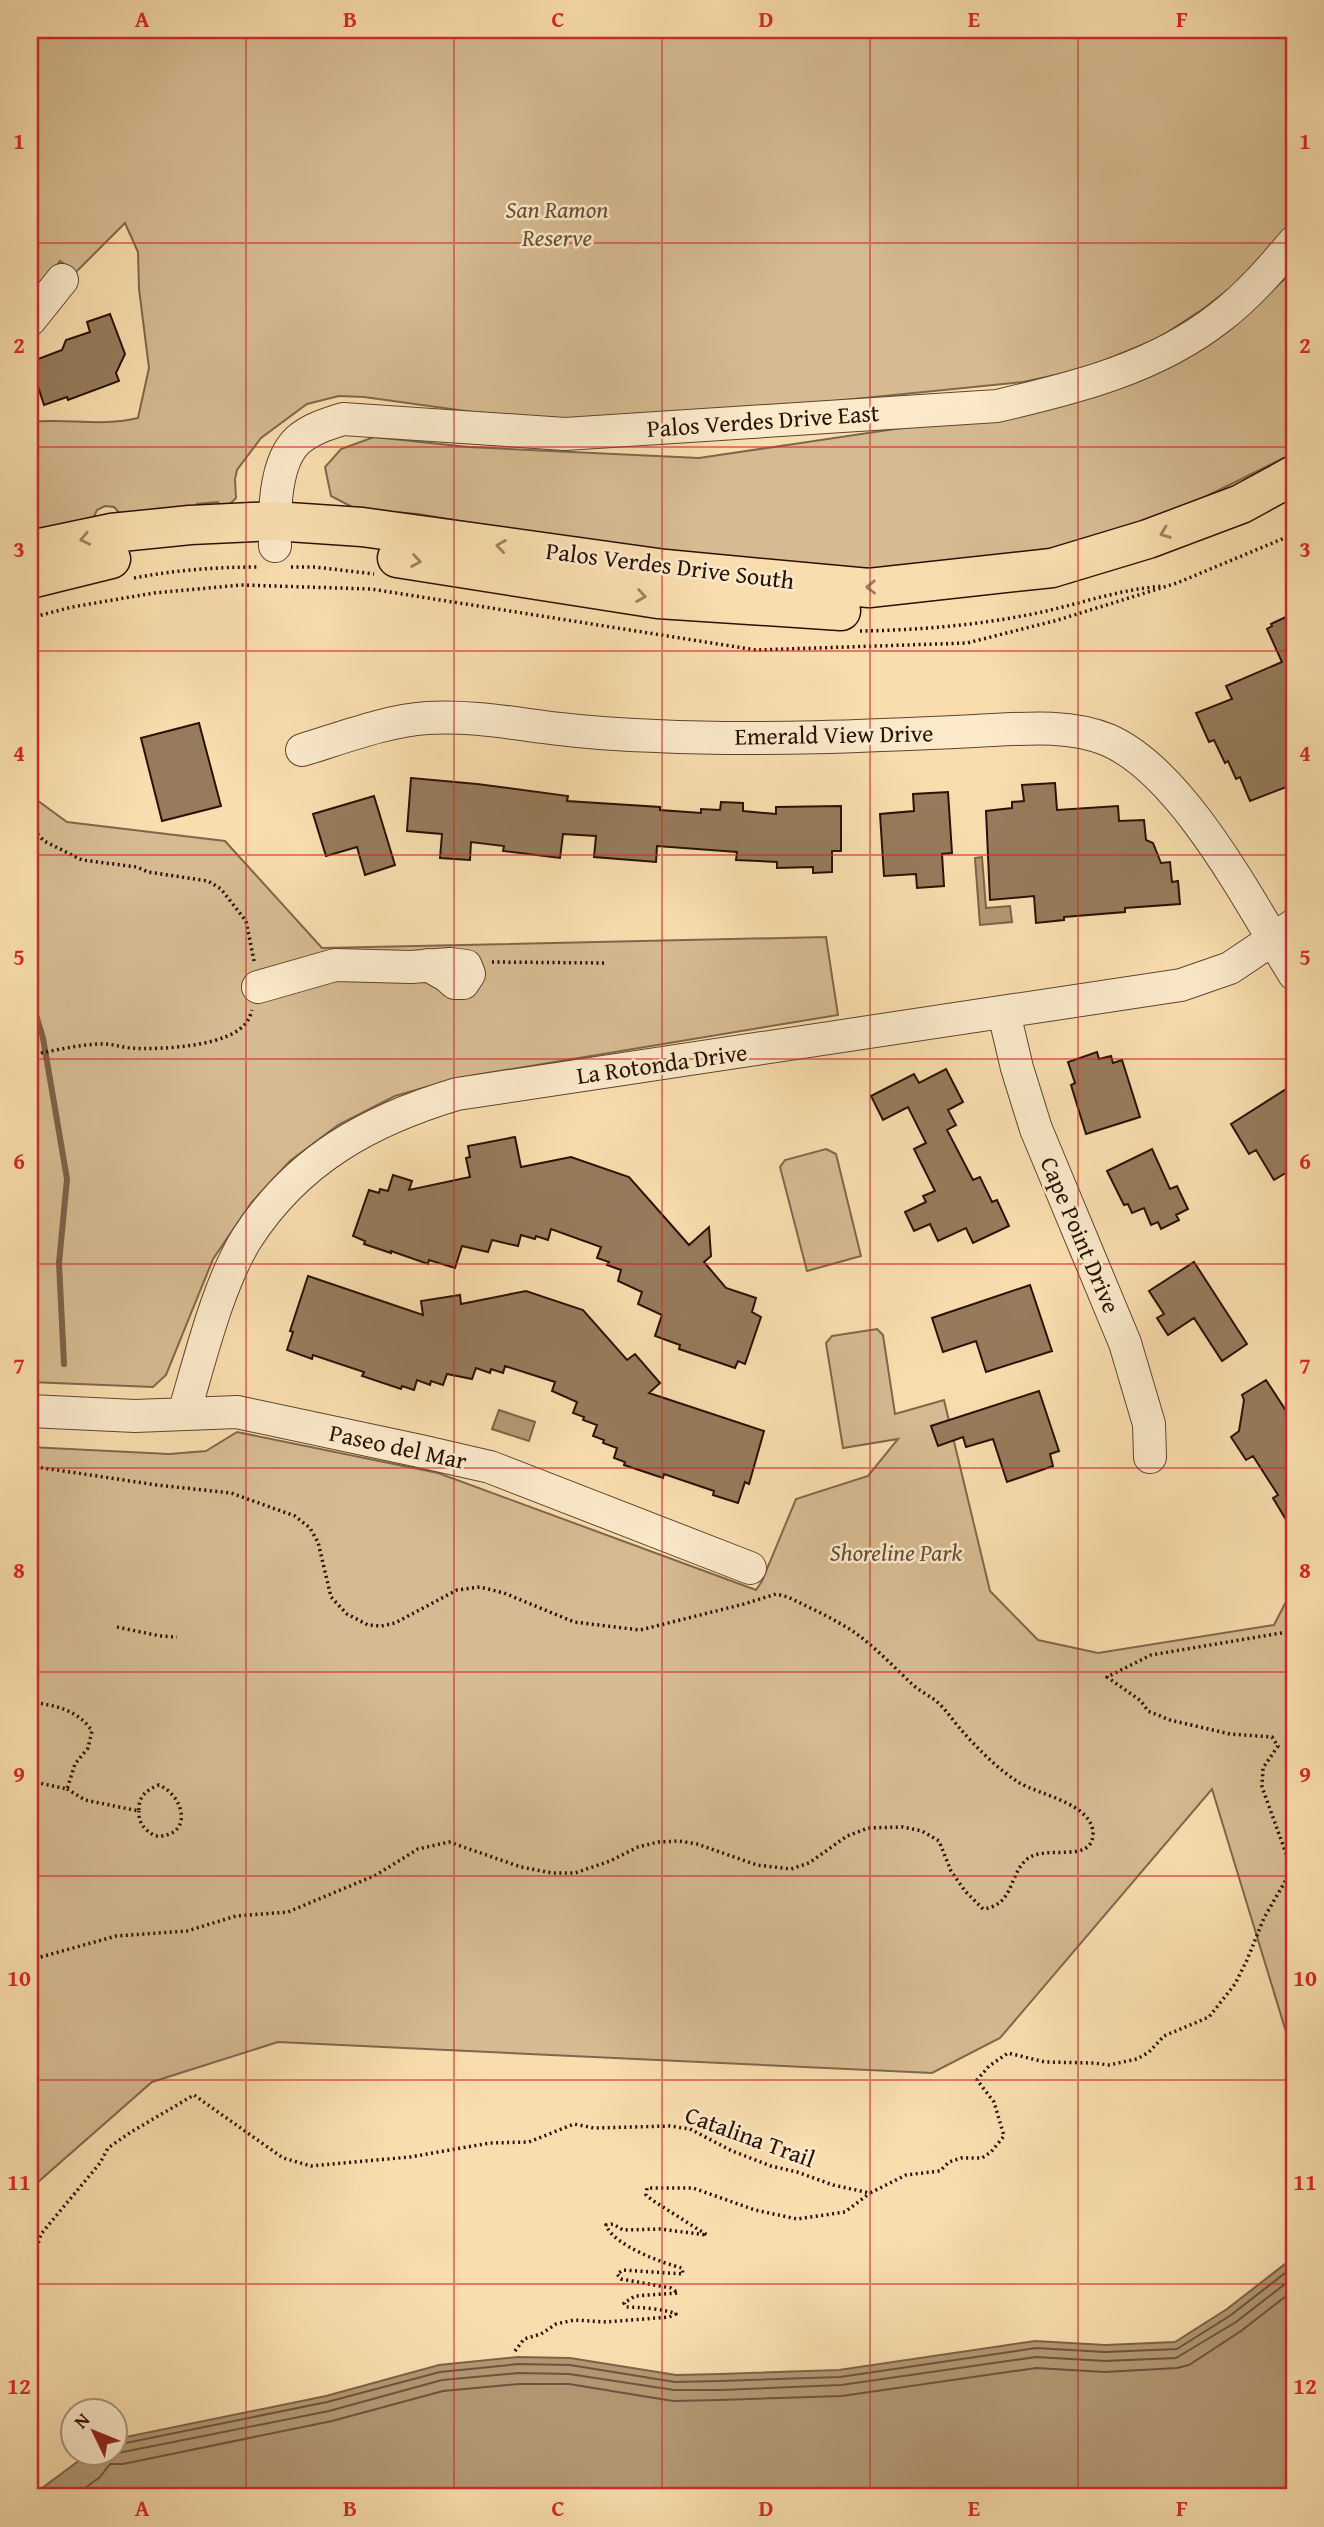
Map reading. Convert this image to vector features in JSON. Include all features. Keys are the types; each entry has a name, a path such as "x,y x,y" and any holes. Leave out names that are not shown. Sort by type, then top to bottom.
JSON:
{"main road":[{"name":"Palos Verdes Drive South","path":"30,579 124,556 200,548 275,534 362,527 665,569 869,588 1052,568 1148,539 1241,504 1294,475"},
{"name":"Palos Verdes Drive South","path":"30,550 111,533 190,525 275,534 374,554 658,598 870,613 1059,589 1156,563 1250,525 1294,503"}],"street":[{"name":"Palos Verdes Drive East","path":"275,534 280,476 288,453 306,434 343,419 565,434 997,406 1066,390 1145,362 1180,344 1219,318 1257,285 1294,242"},
{"path":"30,320 62,280"},
{"name":"Emerald View Drive","path":"302,750 423,718 463,717 655,736 820,739 1056,729 1083,732 1127,750 1171,789 1284,933 1294,974"},
{"name":"La Rotonda Drive","path":"184,1413 210,1326 231,1270 247,1238 292,1182 340,1144 377,1122 413,1107 457,1094 1181,985 1230,968 1284,933"},
{"path":"258,987 335,965 466,966"},
{"name":"Cape Point Drive","path":"1004,1013 1036,1129 1125,1343 1149,1424 1150,1457"},
{"name":"Paseo del Mar","path":"30,1411 135,1416 237,1412 490,1468 750,1568"}],"path":[{"path":"30,826 44,841 82,860 137,867 148,872 208,881 221,889 246,921 258,987 248,1021 236,1031 216,1040 153,1049 102,1043 30,1055"},
{"path":"466,966 484,962 606,963"},
{"path":"30,1465 157,1485 230,1493 295,1516 310,1528 318,1542 331,1597 347,1614 368,1625 395,1623 457,1590 480,1587 527,1602 573,1622 640,1630 776,1594 788,1597 855,1633 916,1688 934,1699 997,1767 1020,1784 1075,1807 1088,1820 1093,1831 1091,1843 1084,1849 1071,1854 1048,1851 1025,1861 1004,1898 994,1907 983,1909 965,1891 951,1871 939,1841 922,1831 889,1826 868,1828 847,1836 809,1863 791,1869 757,1865 697,1844 679,1841 638,1847 610,1861 575,1873 552,1872 521,1867 449,1842 418,1849 376,1875 296,1910 236,1916 187,1931 116,1937 30,1960"},
{"path":"117,1627 177,1637"},
{"path":"514,2351 524,2339 555,2324 574,2320 606,2322 669,2317 676,2314 668,2310 626,2307 624,2302 635,2296 678,2293 671,2288 621,2279 617,2274 623,2270 683,2274 682,2268 640,2254 608,2232 606,2225 613,2224 623,2230 660,2229 708,2235 652,2200 646,2195 647,2188 693,2188 755,2210 797,2220 845,2212 870,2193 906,2175 940,2171 949,2162 961,2158 982,2158 991,2152 1004,2136 994,2102 977,2080 999,2058 1008,2053 1045,2062 1109,2065 1138,2059 1164,2036 1209,2017 1234,1984 1265,1918 1293,1868 1262,1787 1263,1768 1278,1746 1272,1737 1230,1734 1170,1720 1148,1711 1141,1701 1107,1678 1151,1655 1287,1632 1294,1628"},
{"path":"30,1702 53,1706 83,1718 92,1731 88,1748 75,1764 67,1789"},
{"path":"30,1781 67,1789 85,1800 139,1811"},
{"path":"159,1785 170,1790 176,1798 182,1810 181,1821 171,1835 155,1836 143,1826 139,1811 140,1799 148,1790 159,1785"},
{"name":"Catalina Trail","path":"30,2263 36,2254 41,2234 100,2163 108,2148 194,2095 283,2158 311,2166 410,2157 490,2143 529,2142 574,2124 594,2128 670,2126 690,2129 732,2151 771,2166 870,2193"}],"green space":[{"name":"San Ramon Reserve","path":"30,30 1294,30 1294,222 1234,285 1203,309 1157,339 1083,369 1023,382 805,404 571,421 339,396 307,404 261,438 237,470 236,498 229,505 221,507 218,502 197,504 197,513 120,514 114,507 105,506 97,510 91,523 30,537 30,422 111,422 138,418 149,368 139,289 138,252 125,223 76,272 60,261 30,301"},
{"path":"1294,271 1294,453 1152,523 950,573 749,569 418,514 356,509 331,496 325,467 341,449 374,437 468,447 699,458 942,422 1047,410 1137,379 1223,332"},
{"path":"30,795 67,822 225,841 322,948 826,937 838,1015 458,1078 395,1096 338,1125 290,1161 252,1202 213,1259 166,1375 153,1387 30,1382"},
{"path":"826,1149 836,1154 861,1256 807,1271 780,1167 785,1160"},
{"name":"Shoreline Park","path":"877,1329 883,1335 895,1414 944,1400 990,1591 1038,1640 1098,1653 1274,1625 1294,1586 1294,2058 1212,1789 1000,2038 932,2073 278,2042 152,2082 30,2189 30,1447 169,1454 206,1451 237,1432 438,1473 756,1590 796,1499 868,1476 898,1439 843,1448 826,1343 832,1336"}],"water":[{"path":"982,857 986,908 1010,906 1012,922 980,925 975,858"},
{"path":"499,1410 535,1422 529,1441 492,1429"},
{"path":"1294,2257 1294,2497 30,2497 69,2468 130,2468 130,2436 326,2396 439,2365 518,2357 570,2358 676,2375 839,2370 1035,2341 1105,2345 1175,2342 1227,2309"}],"building":[{"path":"110,314 125,354 116,373 119,381 68,400 67,397 44,405 30,362 62,350 66,340 90,332 87,322"},
{"path":"1294,613 1294,784 1250,801 1240,777 1236,779 1214,740 1209,742 1196,713 1232,699 1226,686 1282,662 1267,629 1271,624"},
{"path":"199,723 221,806 162,821 141,738"},
{"path":"411,778 568,796 567,801 660,807 660,810 701,813 701,809 720,810 721,802 743,803 743,811 776,814 776,807 841,806 841,851 832,851 832,872 813,873 813,867 777,868 777,862 736,860 737,852 657,846 656,862 594,857 596,836 563,834 560,858 503,851 504,846 471,842 470,860 440,858 442,834 407,831"},
{"path":"1055,783 1057,810 1118,806 1119,821 1144,820 1146,840 1153,843 1161,863 1170,862 1172,882 1178,881 1180,904 1125,908 1125,912 1064,917 1064,920 1036,923 1034,896 990,900 986,811 1012,808 1012,802 1024,801 1022,785"},
{"path":"948,792 952,853 942,854 944,886 917,888 916,874 884,876 880,814 914,811 913,794"},
{"path":"374,796 395,865 365,875 357,847 326,856 313,814"},
{"path":"1097,1052 1099,1059 1111,1056 1113,1063 1122,1060 1140,1117 1086,1134 1071,1085 1075,1083 1068,1062"},
{"path":"946,1069 963,1102 948,1110 956,1125 947,1130 973,1180 980,1177 992,1202 997,1200 1009,1226 973,1243 966,1228 938,1241 930,1224 914,1231 905,1212 926,1202 923,1196 935,1191 914,1149 926,1143 908,1107 883,1120 871,1096 914,1074 919,1083"},
{"path":"1294,1084 1294,1168 1274,1180 1256,1150 1249,1154 1231,1124"},
{"path":"515,1137 521,1167 571,1157 629,1177 689,1245 709,1227 711,1256 704,1262 726,1288 756,1298 752,1312 761,1317 745,1364 738,1361 735,1368 679,1349 680,1345 655,1336 662,1315 638,1304 642,1292 618,1281 621,1270 597,1258 601,1247 551,1229 548,1240 521,1235 518,1246 492,1240 488,1252 462,1246 455,1268 429,1260 428,1264 391,1253 364,1244 365,1241 353,1236 369,1190 379,1193 380,1189 388,1191 393,1175 412,1181 409,1190 470,1177 466,1158 470,1157 468,1146"},
{"path":"1152,1149 1170,1189 1177,1186 1188,1209 1176,1215 1179,1220 1161,1229 1158,1222 1151,1225 1144,1208 1132,1213 1128,1204 1124,1205 1107,1171"},
{"path":"1194,1262 1247,1344 1222,1361 1194,1318 1168,1335 1157,1318 1164,1314 1149,1291"},
{"path":"308,1276 423,1315 421,1301 460,1295 461,1304 526,1291 583,1310 627,1360 635,1354 660,1383 649,1393 764,1431 749,1484 745,1482 738,1503 713,1495 714,1491 664,1474 663,1478 624,1465 625,1462 614,1458 617,1448 593,1436 597,1425 573,1413 577,1402 552,1391 555,1382 505,1366 503,1373 491,1369 490,1373 476,1368 472,1379 447,1374 443,1385 431,1381 430,1385 417,1380 414,1390 402,1386 401,1389 362,1376 364,1372 313,1355 312,1359 287,1350 293,1332 290,1331"},
{"path":"1030,1285 1052,1351 986,1372 976,1341 943,1352 932,1318"},
{"path":"1266,1380 1294,1423 1294,1533 1273,1498 1278,1495 1253,1456 1246,1460 1231,1437 1239,1431 1244,1400 1242,1395"},
{"path":"1039,1391 1059,1451 1050,1454 1053,1466 1007,1482 993,1439 966,1447 963,1437 938,1446 931,1426"}],"waterway":[{"path":"30,995 43,1038 67,1179 59,1263 64,1364"}]}
